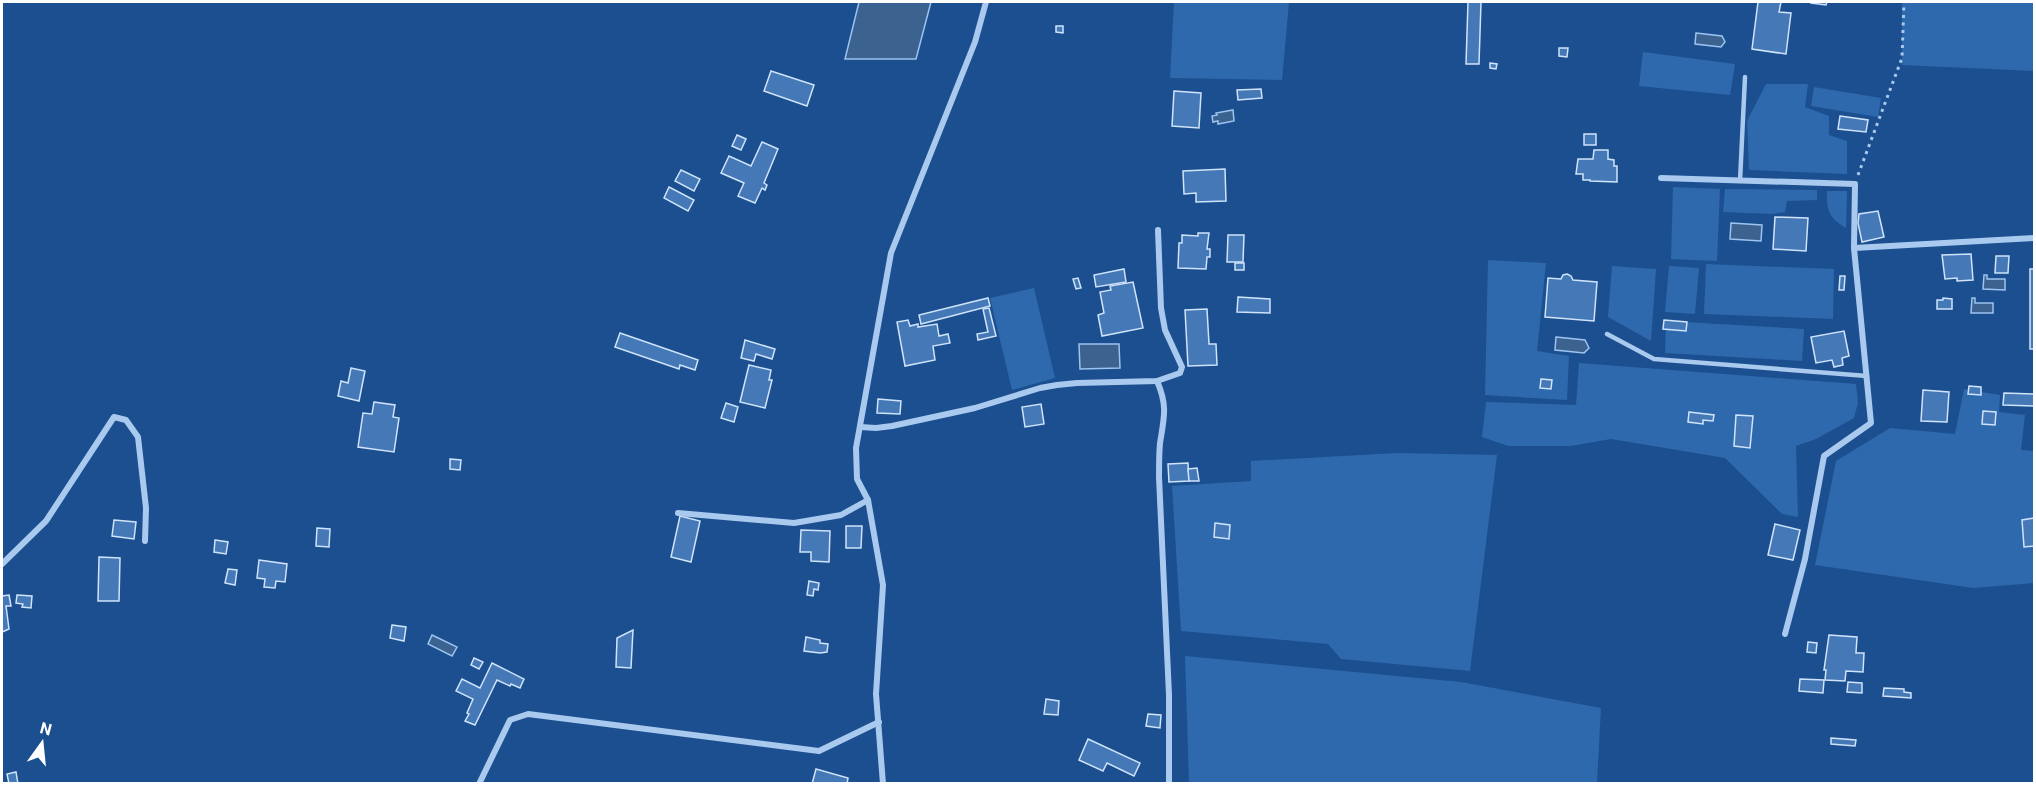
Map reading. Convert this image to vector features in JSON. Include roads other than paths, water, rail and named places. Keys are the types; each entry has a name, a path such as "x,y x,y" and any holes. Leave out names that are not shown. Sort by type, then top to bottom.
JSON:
{"street":[{"path":"883,783 876,694 883,585 868,500 857,479 855,466 860,427 891,253 975,42 986,2"},
{"path":"1662,178 1855,184 1854,248 1871,423 1824,456 1805,560 1785,634"},
{"path":"860,427 892,426 975,408 1056,385 1157,381 1180,373 1182,367 1165,330 1161,308 1158,230"},
{"path":"1854,248 2034,238"},
{"path":"1157,381 1162,392 1165,411 1160,443 1159,477 1169,695 1169,783"},
{"path":"2,564 46,521 114,417 126,420 138,437 146,508 145,541"},
{"path":"678,513 794,523 841,515 868,500"},
{"path":"479,783 510,720 528,714 819,751 879,722"}],"lane":[{"path":"1740,181 1745,77"},
{"path":"1607,334 1654,359 1867,376"}]}
